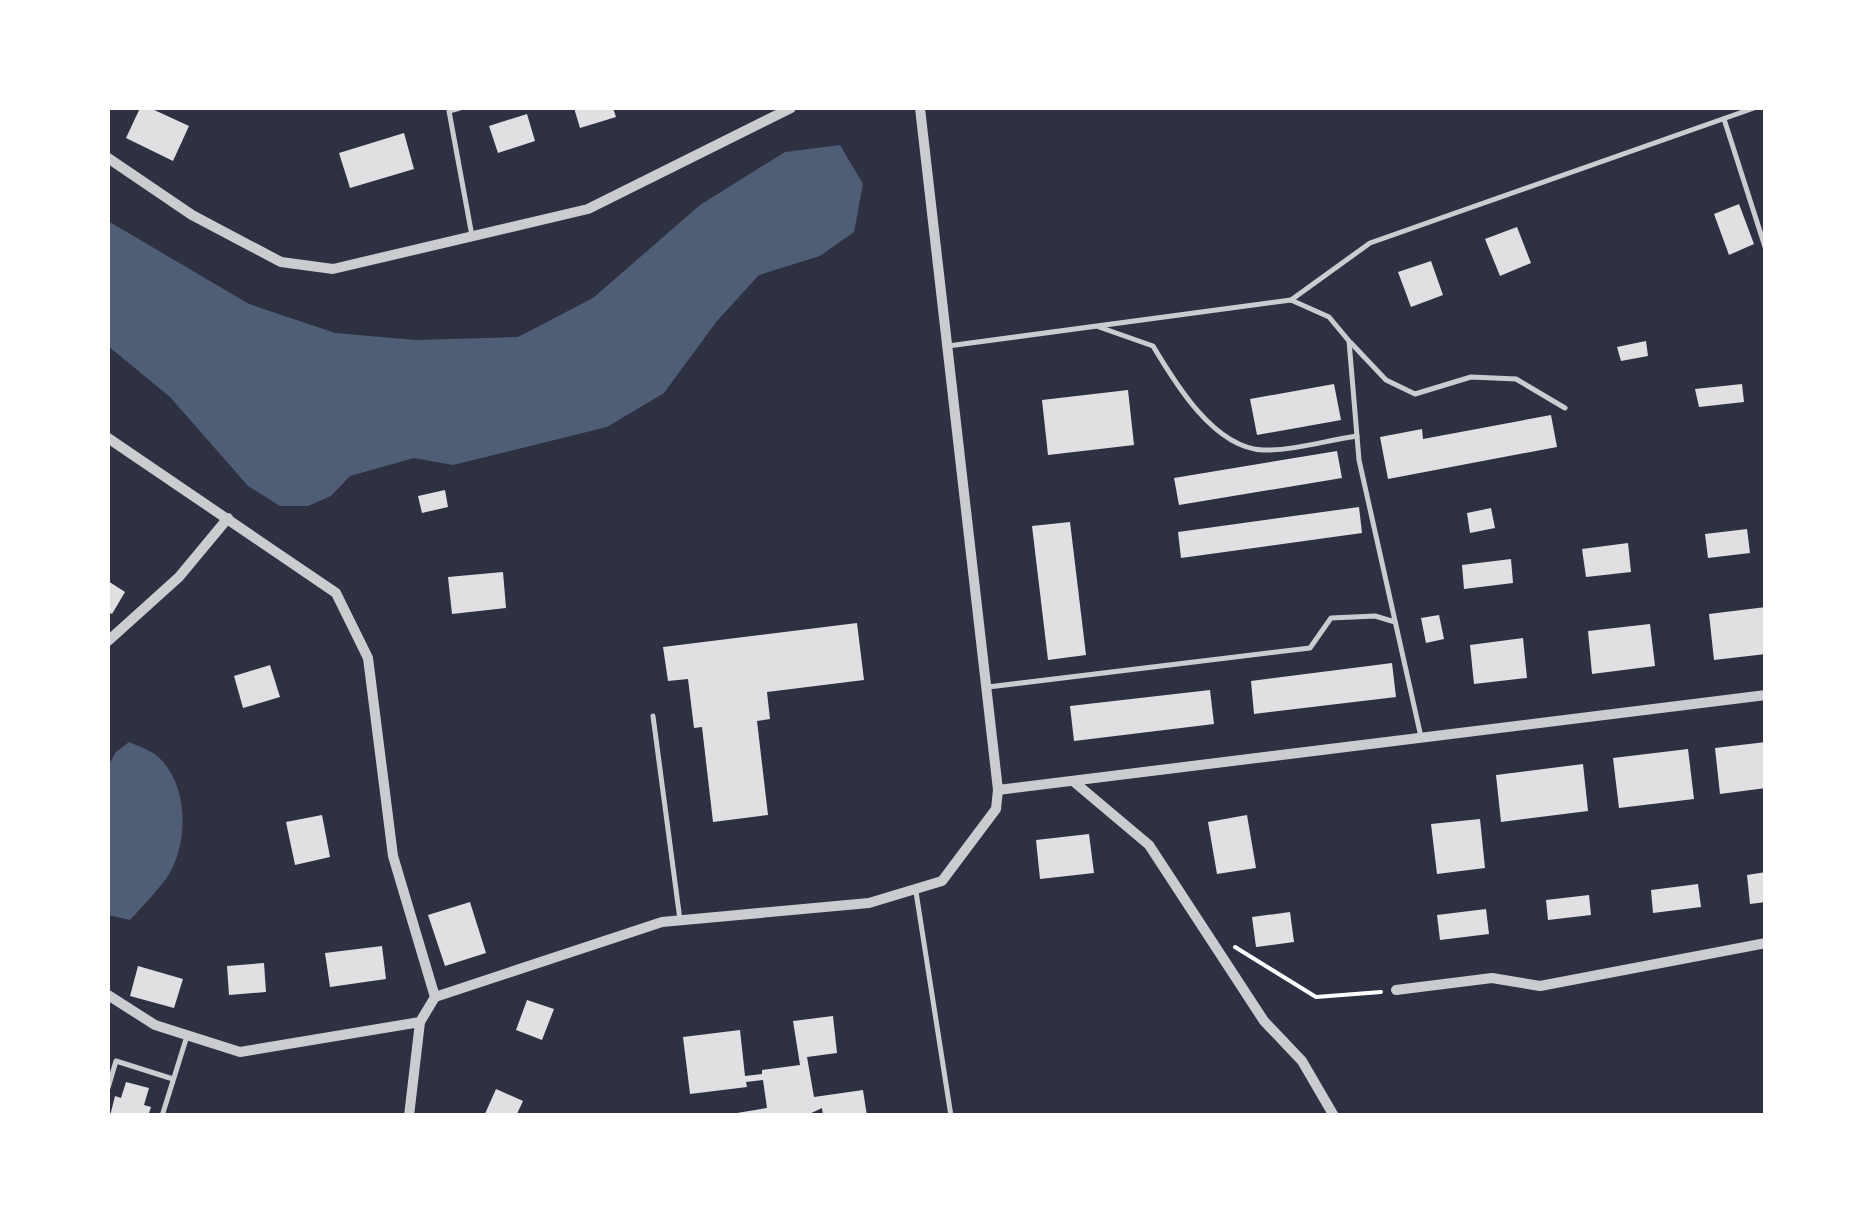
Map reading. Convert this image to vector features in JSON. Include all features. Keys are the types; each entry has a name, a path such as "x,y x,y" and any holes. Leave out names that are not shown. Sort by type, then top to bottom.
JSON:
{"street":[{"path":"108,158 192,214 280,262 333,268 473,239 588,209 790,108"},
{"path":"408,1116 420,1022 434,997 662,922 869,903 942,880 996,809 998,790 988,687 920,108"},
{"path":"108,438 336,593 368,658 394,856 434,997"},
{"path":"108,641 178,577 228,518"},
{"path":"998,790 1766,695"},
{"path":"1073,780 1148,844 1264,1020 1302,1061 1334,1116"},
{"path":"1396,990 1492,978 1540,986 1766,942"},
{"path":"108,995 155,1024 240,1052 420,1022"}],"lane":[{"path":"460,108 449,111 473,239"},
{"path":"948,346 1292,300 1370,242 1754,108"},
{"path":"1724,118 1766,250"},
{"path":"1292,300 1329,316 1386,380 1415,394 1472,377 1516,379 1565,408"},
{"path":"1096,326 1153,346 1187,403 1223,433 1261,450 1357,436"},
{"path":"1349,341 1357,436 1421,738"},
{"path":"988,687 1310,648 1331,618 1375,616 1395,622"},
{"path":"652,716 680,920"},
{"path":"915,889 951,1116"},
{"path":"162,1116 187,1036"},
{"path":"108,1088 116,1062 174,1079"}],"path":[{"path":"1227,941 1316,997 1396,990"}],"water":[{"path":"840,145 863,184 854,232 820,256 759,275 717,321 664,393 607,427 453,465 414,458 350,476 331,496 308,506 280,506 248,486 170,397 108,346 108,221 249,304 335,333 416,340 518,337 593,298 700,205 785,152"},
{"path":"129,742 154,754 168,768 176,782 182,816 174,865 130,920 108,915 108,767 115,753"}],"building":[{"path":"140,108 150,108 189,126 173,161 126,138"},
{"path":"574,108 613,108 616,117 580,128"},
{"path":"527,114 535,141 498,153 489,126"},
{"path":"404,133 414,169 350,188 339,153"},
{"path":"1739,204 1754,244 1729,255 1714,214"},
{"path":"1517,227 1531,263 1500,276 1485,239"},
{"path":"1431,261 1443,295 1411,307 1398,272"},
{"path":"1646,341 1648,356 1621,361 1617,347"},
{"path":"1334,384 1341,420 1257,435 1250,399"},
{"path":"1742,384 1744,402 1699,407 1695,389"},
{"path":"1128,390 1134,445 1048,455 1042,400"},
{"path":"1551,415 1557,447 1388,479 1380,437 1422,429 1423,439"},
{"path":"1337,451 1342,478 1179,505 1174,478"},
{"path":"445,490 448,507 422,513 418,496"},
{"path":"1359,507 1362,533 1181,558 1178,532"},
{"path":"1491,508 1495,528 1470,533 1467,513"},
{"path":"1070,522 1086,655 1048,660 1032,526"},
{"path":"1747,529 1750,553 1708,558 1705,534"},
{"path":"1628,543 1631,572 1586,577 1582,549"},
{"path":"1511,559 1513,583 1464,589 1462,565"},
{"path":"503,572 506,608 452,614 448,577"},
{"path":"108,581 125,592 112,614 108,612"},
{"path":"1766,607 1766,654 1714,660 1709,614"},
{"path":"1439,615 1444,639 1426,643 1421,618"},
{"path":"857,623 864,680 767,692 770,719 757,721 768,815 713,822 702,727 694,728 688,679 668,681 663,647"},
{"path":"1650,624 1655,666 1592,674 1588,631"},
{"path":"1523,638 1527,678 1474,684 1470,645"},
{"path":"1392,663 1396,697 1254,714 1251,681"},
{"path":"270,665 280,697 243,708 234,676"},
{"path":"1210,690 1214,724 1074,741 1070,706"},
{"path":"1766,742 1766,788 1720,794 1715,748"},
{"path":"1688,749 1694,799 1619,808 1613,758"},
{"path":"1583,764 1588,811 1501,822 1496,775"},
{"path":"322,815 330,857 295,865 286,822"},
{"path":"1247,815 1256,868 1217,874 1208,822"},
{"path":"1480,819 1485,868 1437,874 1431,824"},
{"path":"1089,834 1094,873 1040,879 1036,840"},
{"path":"1766,872 1766,902 1750,904 1747,875"},
{"path":"1698,884 1701,907 1653,913 1651,890"},
{"path":"1589,895 1591,915 1548,920 1546,900"},
{"path":"470,902 486,953 445,966 428,915"},
{"path":"1486,909 1489,934 1440,940 1437,915"},
{"path":"1290,912 1294,942 1256,947 1252,917"},
{"path":"382,946 386,979 330,987 325,953"},
{"path":"264,963 266,992 229,995 227,966"},
{"path":"138,966 183,979 174,1008 130,996"},
{"path":"527,1000 554,1009 542,1040 516,1030"},
{"path":"833,1016 837,1053 807,1057 814,1097 863,1090 867,1116 823,1116 822,1108 805,1116 719,1116 767,1108 763,1080 746,1082 747,1087 690,1094 683,1037 740,1030 745,1076 762,1074 762,1070 800,1065 793,1021"},
{"path":"126,1082 149,1088 144,1105 151,1107 148,1116 110,1116 115,1096 121,1098"},
{"path":"496,1089 523,1101 516,1116 484,1116"}]}
